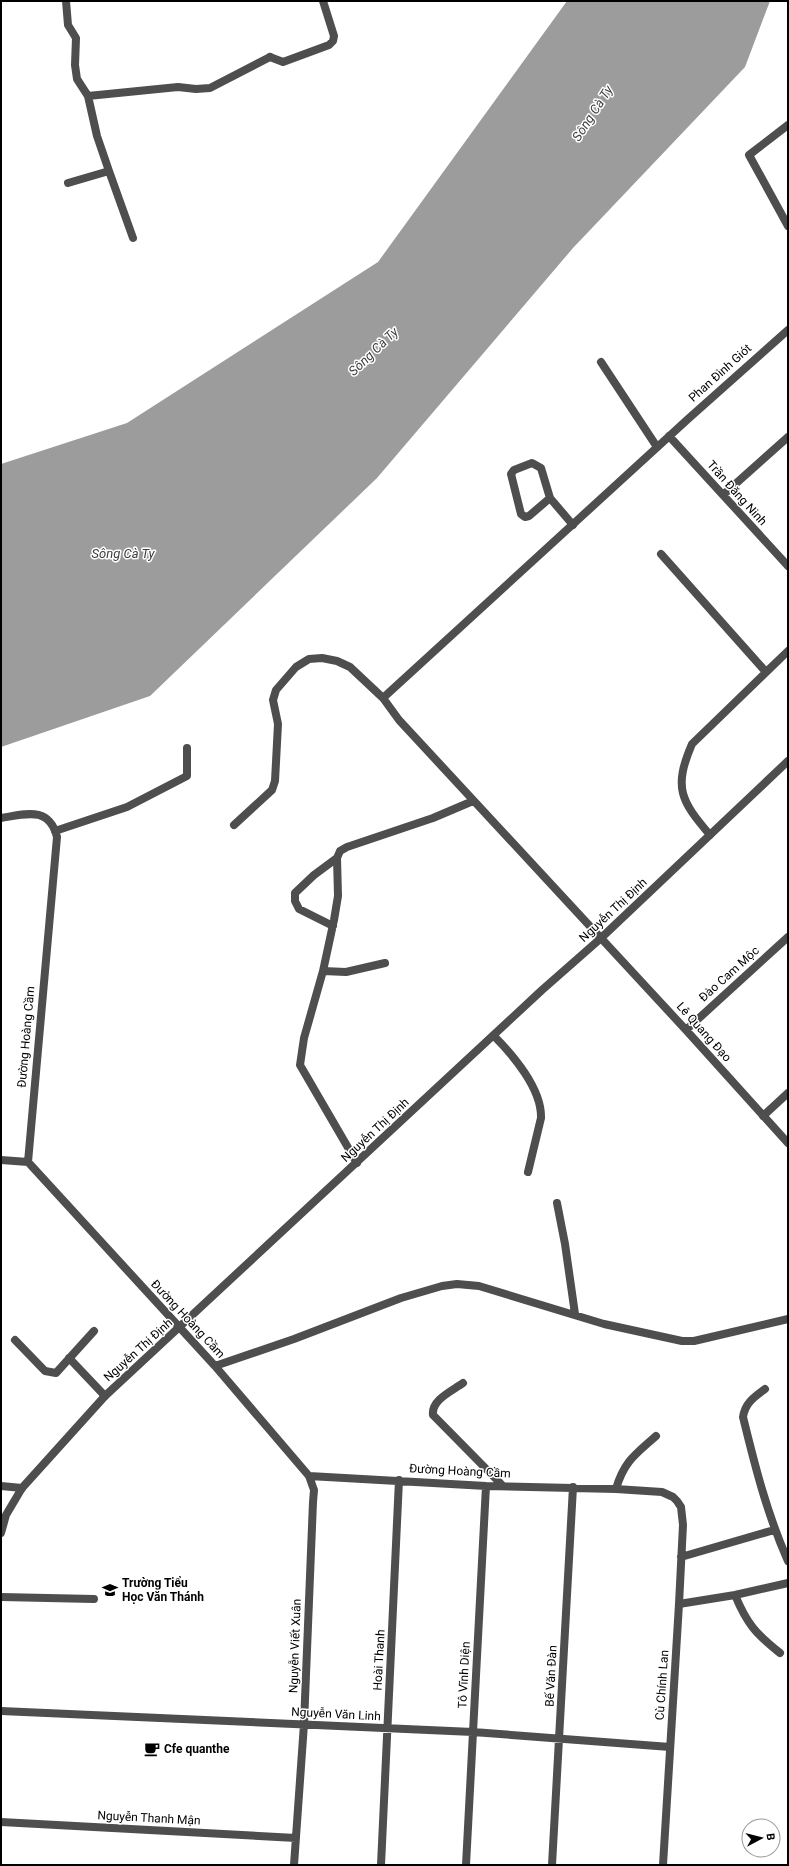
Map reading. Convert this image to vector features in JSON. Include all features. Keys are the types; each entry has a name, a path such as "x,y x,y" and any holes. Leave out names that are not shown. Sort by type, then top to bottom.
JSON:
{"street":[{"path":"66,1 68,25 76,38 75,65 77,79 88,96 97,136 134,238"},
{"path":"88,96 178,87 196,89 210,88 270,57 283,62 329,44 333,41 334,36 323,1"},
{"path":"788,125 749,155 788,226"},
{"path":"68,184 109,171"},
{"name":"Phan Đình Giót","path":"383,698 669,436 788,330"},
{"path":"601,362 657,447"},
{"name":"Trần Đăng Ninh","path":"669,436 788,566"},
{"path":"723,495 788,437"},
{"path":"550,498 525,518 521,514 511,474 514,470 532,463 541,468 550,498 573,525"},
{"path":"661,554 766,672"},
{"path":"710,835 692,813 683,799 682,780 685,760 692,744 788,651"},
{"name":"Lê Quang Đạo","path":"234,825 272,790 275,781 278,724 273,700 276,690 296,667 309,659 322,658 337,661 350,667 383,698 399,720 600,939 686,1030 788,1143"},
{"path":"1,818 29,814 44,816 54,826 55,831 127,807 187,776 187,748"},
{"name":"Nguyễn Thị Định","path":"1,1533 6,1515 22,1488 105,1396 600,939 788,761"},
{"path":"357,1163 300,1065 304,1038 323,971 333,926 338,896 338,858 340,851 347,846 433,818 473,801"},
{"name":"Đường Hoàng Cầm","path":"55,831 57,837 28,1162 215,1366 309,1476 486,1486 573,1487 662,1492 673,1497 681,1507"},
{"path":"333,926 299,909 295,901 295,893 314,875 338,858"},
{"name":"Đào Cam Mộc","path":"686,1030 788,936"},
{"path":"323,971 352,971 385,963"},
{"path":"494,1036 521,1067 542,1110 528,1172"},
{"path":"763,1116 788,1093"},
{"path":"1,1160 28,1162"},
{"path":"557,1203 565,1244 575,1314"},
{"path":"215,1366 294,1339 401,1298 442,1286 457,1284 479,1286 604,1324 682,1341 694,1341 788,1319"},
{"path":"15,1340 45,1371 56,1373 94,1332"},
{"path":"69,1358 105,1396"},
{"path":"463,1382 436,1402 432,1409 433,1415 503,1486"},
{"path":"765,1389 744,1408 743,1417 774,1530 788,1561"},
{"path":"616,1489 620,1473 628,1462 656,1436"},
{"name":"Nguyễn Viết Xuân","path":"294,1865 304,1724 314,1490 309,1476"},
{"name":"Hoài Thanh","path":"381,1865 399,1480"},
{"path":"1,1486 22,1488"},
{"name":"Tô Vĩnh Diện","path":"466,1865 486,1486"},
{"name":"Bế Văn Đàn","path":"552,1865 573,1487"},
{"name":"Cù Chính Lan","path":"663,1865 679,1604 683,1515 681,1507"},
{"path":"681,1557 774,1530"},
{"path":"679,1604 735,1595 788,1583"},
{"path":"735,1595 750,1627 780,1653"},
{"path":"1,1597 94,1599"},
{"name":"Nguyễn Văn Linh","path":"1,1711 473,1732 670,1748"},
{"name":"Nguyễn Thanh Mận","path":"1,1822 296,1838"}],"water":[{"name":"Sông Cà Ty","path":"567,1 770,1 745,67 573,248 377,478 150,696 1,747 1,464 127,423 378,262"}],"place":[{"name":"Trường Tiểu Học Văn Thánh","path":"110,1590"},
{"name":"Cfe quanthe","path":"152,1749"}]}
